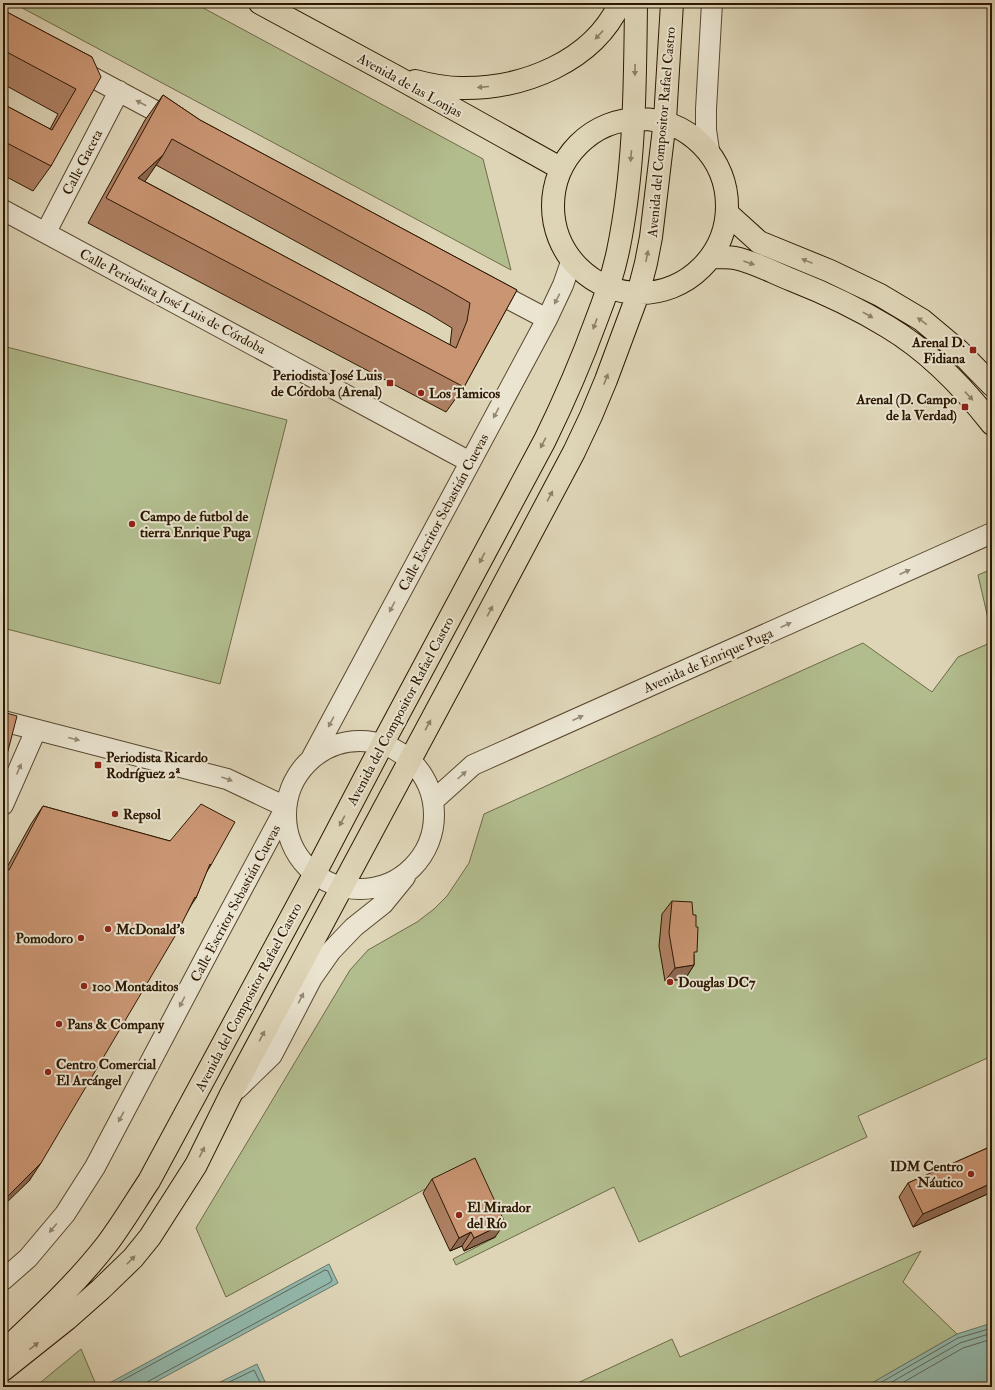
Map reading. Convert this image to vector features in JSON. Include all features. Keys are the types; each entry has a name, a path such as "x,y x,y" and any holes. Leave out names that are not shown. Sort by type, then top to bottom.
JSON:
{"main road":[{"name":"Avenida de las Lonjas","path":"260,3 560,168"},
{"path":"395,76 430,84 460,88 499,85 519,81 540,74 561,64 580,52 596,38 608,24 620,3"},
{"name":"Avenida del Compositor Rafael Castro","path":"3,1352 55,1302 83,1272 128,1215 149,1181 315,873 565,400 609,287 618,253 624,221 634,117 636,3"},
{"name":"Avenida del Compositor Rafael Castro","path":"3,1370 67,1319 133,1258 150,1237 196,1165 230,1096 341,886 470,649 592,416 638,294 646,263 651,237 665,120 672,3"},
{"path":"634,117 650,117 665,120 680,128 709,150 723,181 728,214 724,235 711,257 702,267 674,287 652,293 638,294 623,292 597,282 571,262 555,224 552,206 555,185 560,168 574,148 592,132 618,121 634,117"},
{"path":"728,214 759,242 830,271 880,295 922,320 959,351 992,385"},
{"path":"711,257 735,258 750,263 813,288 851,306 889,327 922,351 954,380 979,407 992,424"}],"street":[{"path":"709,150 706,130 706,110 712,3"},
{"path":"58,58 189,129"},
{"name":"Calle Gaceta","path":"46,232 119,91"},
{"name":"Calle Periodista José Luis de Córdoba","path":"3,210 470,462"},
{"name":"Calle Escritor Sebastián Cuevas","path":"310,759 547,318 563,285 571,262"},
{"path":"476,281 547,318"},
{"name":"Avenida de Enrique Puga","path":"433,801 473,765 992,533"},
{"path":"3,720 36,730 227,779 286,807"},
{"path":"3,805 36,730"},
{"path":"383,743 356,740 332,746 310,759 299,773 290,790 286,807 288,832 298,855 315,873 334,884 341,886 373,888 389,883 410,870"},
{"name":"Avenida del Compositor Rafael Castro","path":"230,1096 272,1055 312,978 330,951 354,927 383,904 426,850 434,826 433,801 427,782 410,760 400,752 383,743"},
{"name":"Calle Escritor Sebastián Cuevas","path":"3,1280 28,1258 65,1214 95,1167 286,807"}],"green space":[{"path":"13,3 194,3 483,159 511,270"},
{"name":"Campo de futbol de tierra Enrique Puga","path":"3,346 287,420 220,684 3,628"},
{"path":"992,569 992,636 978,575"},
{"path":"992,642 992,1056 858,1116 867,1137 639,1242 614,1187 456,1265 453,1259 496,1237 464,1168 226,1297 196,1228 350,970 368,950 417,922 434,909 447,896 469,863 484,814 863,643 932,692 958,657"},
{"path":"921,1251 903,1282 957,1334 865,1387 569,1387 672,1339 680,1357"},
{"path":"81,1349 97,1387 35,1387"}],"water":[{"path":"329,1264 338,1283 146,1387 102,1387"},
{"path":"992,1323 992,1387 865,1387 957,1334"},
{"path":"257,1364 266,1384 260,1387 210,1387"}],"building":[{"path":"3,10 92,57 101,77 51,166 3,141 3,104 52,130 76,89 3,50"},
{"path":"163,95 200,120 517,290 464,387 106,198","holes":["172,139 470,303 467,321 456,348 138,178 163,155"]},
{"path":"3,712 17,716 3,770"},
{"name":"Centro Comercial El Arcángel","path":"201,804 235,822 211,865 210,864 196,898 195,897 178,931 41,1163 3,1201 3,867 9,870 43,806 170,841"},
{"path":"672,901 692,902 693,915 696,915 696,927 698,927 697,952 694,952 694,965 675,968 669,933"},
{"name":"IDM Centro Náutico","path":"992,1146 992,1183 923,1214 908,1183"},
{"name":"El Mirador del Río","path":"475,1158 505,1223 474,1238 471,1232 459,1238 432,1179"}],"place":[{"name":"Arenal D. Fidiana","path":"973,350"},
{"name":"Periodista José Luis de Córdoba (Arenal)","path":"390,383"},
{"name":"Los Tamicos","path":"421,393"},
{"name":"Arenal (D. Campo de la Verdad)","path":"965,407"},
{"name":"Campo de futbol de tierra Enrique Puga","path":"132,524"},
{"name":"Periodista Ricardo Rodríguez 2ª","path":"98,765"},
{"name":"Repsol","path":"115,814"},
{"name":"McDonald's","path":"108,929"},
{"name":"Pomodoro","path":"81,938"},
{"name":"Douglas DC7","path":"670,982"},
{"name":"100 Montaditos","path":"84,986"},
{"name":"Pans & Company","path":"59,1024"},
{"name":"Centro Comercial El Arcángel","path":"48,1072"},
{"name":"IDM Centro Náutico","path":"971,1174"},
{"name":"El Mirador del Río","path":"459,1215"}]}
